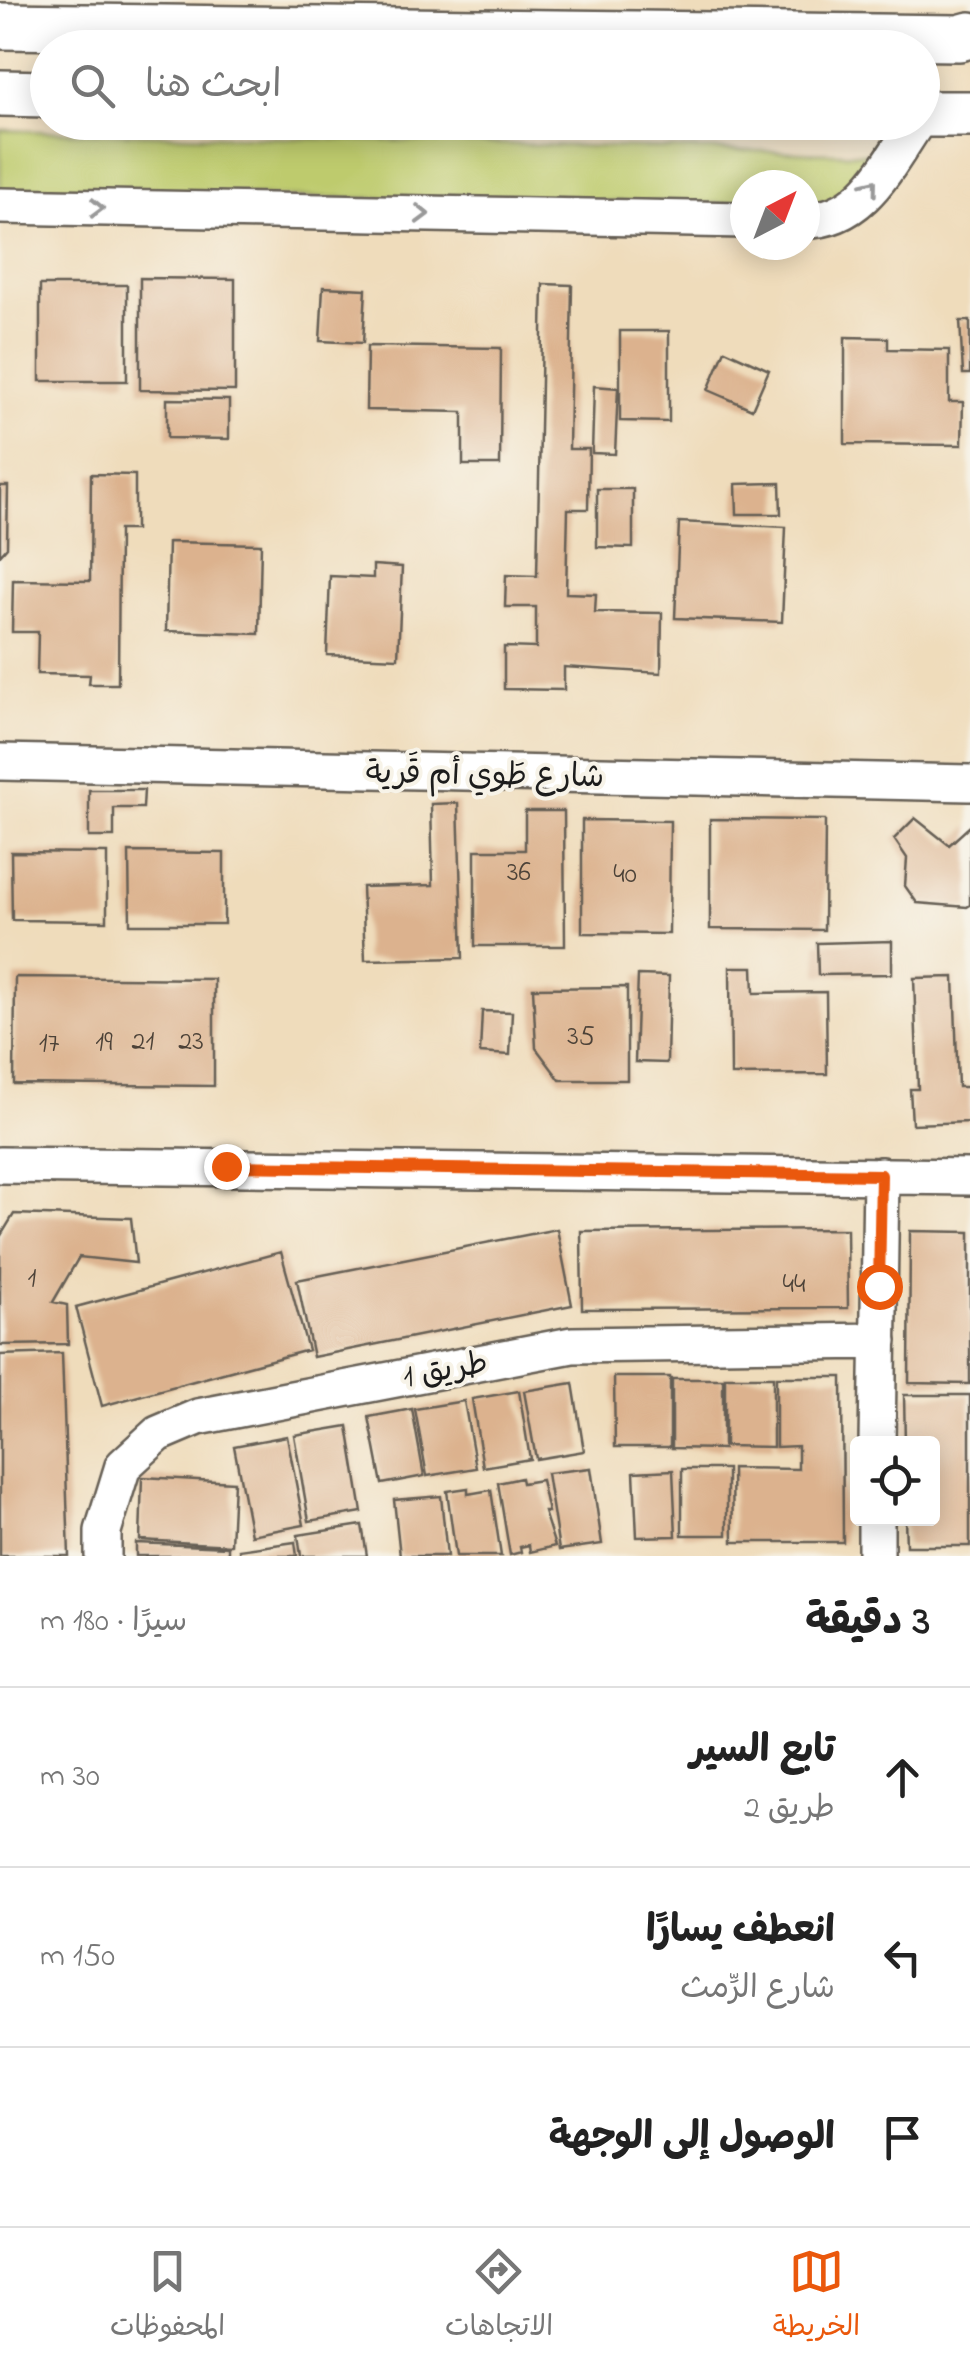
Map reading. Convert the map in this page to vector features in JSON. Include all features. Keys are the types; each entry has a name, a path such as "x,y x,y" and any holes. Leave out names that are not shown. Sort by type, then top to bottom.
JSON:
{"main road":[{"path":"0,26 320,30"},
{"path":"940,38 970,35"},
{"path":"0,93 30,94"},
{"path":"940,114 970,114"}],"street":[{"path":"820,220 854,208 905,140"},
{"path":"0,206 730,220"},
{"name":"شارع طَوي أم قَرية","path":"0,762 970,783"},
{"path":"0,1165 970,1178"},
{"path":"877,1436 881,1175"},
{"name":"طريق 1","path":"104,1556 103,1531 123,1466 158,1434 198,1416 572,1345 878,1342"},
{"path":"876,1526 876,1556"}],"green space":[{"path":"0,130 30,131 30,140 363,140 872,154 845,205 820,205 820,170 730,170 730,204 0,193"}],"building":[{"path":"140,278 235,279 235,391 140,390"},
{"path":"543,284 572,285 569,449 589,449 588,509 568,509 566,593 596,594 595,612 662,613 661,673 564,667 564,690 504,689 504,647 536,648 536,607 505,607 506,575 537,576"},
{"path":"40,285 127,285 127,381 40,381"},
{"path":"323,287 366,289 363,343 320,341"},
{"path":"960,321 970,321 970,374 963,374"},
{"path":"620,331 669,331 669,422 620,421"},
{"path":"845,337 888,338 888,349 949,350 949,402 963,402 962,445 845,444"},
{"path":"367,346 501,348 500,465 463,465 463,412 366,410"},
{"path":"725,350 769,370 752,409 708,390"},
{"path":"594,386 618,388 615,454 592,453"},
{"path":"167,399 229,400 229,439 167,438"},
{"path":"91,474 135,475 135,530 119,530 118,684 89,684 90,675 37,674 38,632 12,632 13,580 90,581"},
{"path":"780,483 781,514 737,514 736,484"},
{"path":"0,486 8,486 7,547 0,555"},
{"path":"597,489 633,489 633,548 597,547"},
{"path":"679,522 786,527 782,622 675,618"},
{"path":"168,542 261,544 259,634 166,631"},
{"path":"373,565 402,567 398,658 327,655 330,576 373,578"},
{"path":"89,790 144,790 143,808 114,808 114,837 89,837"},
{"path":"458,803 463,958 365,960 362,887 433,885 431,804"},
{"path":"525,811 564,811 565,946 475,946 475,850 525,850"},
{"path":"915,818 949,845 970,826 967,907 917,903 905,886 907,858 894,839"},
{"path":"710,819 825,820 824,930 710,929"},
{"path":"582,820 670,821 669,934 582,933"},
{"path":"11,852 107,853 107,921 12,920"},
{"path":"129,852 224,853 224,924 130,924"},
{"path":"892,941 892,974 818,975 817,943"},
{"path":"730,967 753,967 754,993 826,992 827,1074 731,1075"},
{"path":"638,975 669,976 667,1063 635,1062"},
{"path":"15,977 214,979 214,1086 14,1084"},
{"path":"954,977 958,1087 970,1087 970,1122 912,1124 910,1089 918,1089 914,978"},
{"path":"627,987 627,1080 560,1080 536,1048 533,988"},
{"path":"482,1011 512,1012 510,1055 480,1053"},
{"path":"14,1214 131,1218 136,1263 79,1257 53,1302 67,1305 68,1344 0,1345 0,1237"},
{"path":"557,1229 572,1305 313,1357 297,1280"},
{"path":"847,1229 848,1308 582,1309 581,1231"},
{"path":"910,1231 970,1232 970,1384 909,1383"},
{"path":"281,1252 308,1350 102,1406 76,1307"},
{"path":"62,1353 69,1556 0,1556 0,1355"},
{"path":"614,1377 670,1377 670,1447 615,1447"},
{"path":"725,1377 773,1377 773,1447 725,1446"},
{"path":"776,1377 842,1377 843,1542 733,1542 732,1468 798,1469 798,1446 776,1447"},
{"path":"672,1379 723,1379 723,1449 672,1448"},
{"path":"573,1383 584,1451 536,1459 524,1391"},
{"path":"519,1391 530,1459 483,1467 472,1399"},
{"path":"904,1395 970,1395 970,1546 906,1546 905,1526 940,1526 940,1436 905,1436"},
{"path":"464,1401 476,1468 427,1476 415,1409"},
{"path":"412,1409 424,1476 382,1484 369,1417"},
{"path":"348,1426 362,1512 309,1521 294,1435"},
{"path":"287,1436 304,1525 251,1535 234,1446"},
{"path":"591,1468 602,1544 559,1550 547,1473"},
{"path":"682,1469 727,1469 727,1535 682,1535"},
{"path":"673,1470 676,1536 637,1537 634,1472"},
{"path":"142,1477 234,1482 231,1545 140,1540"},
{"path":"521,1478 522,1483 541,1480 548,1512 544,1512 555,1546 530,1552 529,1545 510,1555 498,1483"},
{"path":"468,1488 468,1494 491,1490 501,1556 456,1556 447,1491"},
{"path":"441,1496 447,1556 400,1556 394,1500"},
{"path":"362,1525 367,1556 301,1556 298,1535"},
{"path":"295,1542 297,1556 240,1556 239,1550"},
{"path":"136,1543 228,1547 228,1556 136,1556"}],"route":[{"path":"226,1166 881,1175 879,1286"}]}
